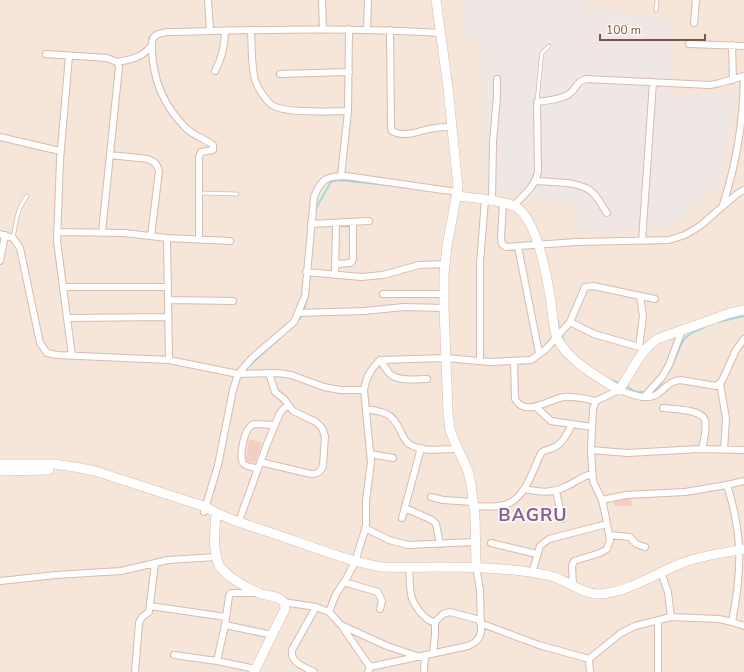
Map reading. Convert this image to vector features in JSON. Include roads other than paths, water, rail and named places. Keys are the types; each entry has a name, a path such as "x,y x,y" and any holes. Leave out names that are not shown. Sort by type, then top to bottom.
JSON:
{"street":[{"path":"208,0 210,31"},
{"path":"322,0 323,30"},
{"path":"367,30 368,0"},
{"path":"217,661 225,625 227,602 231,593 260,594 275,597 283,602 329,612 341,625 369,669 419,656 468,646 475,643 480,638 480,590 476,568 474,504 468,471 457,449 450,430 448,413 444,308 445,264 457,194 452,127 436,0"},
{"path":"694,23 696,0"},
{"path":"341,176 348,111 349,29"},
{"path":"199,239 200,154 201,152 213,150 213,145 185,128 166,101 157,84 152,45 152,40 155,36 160,33 167,32 349,29 441,33"},
{"path":"390,30 392,131 401,134 409,134 434,128 452,127"},
{"path":"215,71 222,58 225,31"},
{"path":"251,31 255,81 271,105 289,110 348,111"},
{"path":"689,44 744,46"},
{"path":"46,54 107,58 117,62 139,57 152,45"},
{"path":"732,45 733,80"},
{"path":"69,56 60,150 57,241 72,356"},
{"path":"102,232 119,66 117,62"},
{"path":"280,74 349,72"},
{"path":"513,206 536,181 538,172 537,102 570,94 580,81 586,79 710,85 744,76 741,144 722,207"},
{"path":"480,361 480,263 488,200 497,96 497,79"},
{"path":"642,241 653,82"},
{"path":"0,137 60,150"},
{"path":"110,155 148,159 154,161 157,165 158,171 151,236"},
{"path":"260,594 223,572 216,557 210,511 233,390 238,374 252,358 294,322 305,296 314,197 318,186 325,179 341,176 457,194 513,206 525,214 532,227 538,245 549,290 556,338 578,363 619,390 637,396 651,397 658,394 668,384 680,380 709,386 716,386 720,384"},
{"path":"536,181 574,184 587,188 594,193 607,213"},
{"path":"503,203 501,238 502,244 509,248 577,242 669,240 685,235 700,226 737,194 744,190"},
{"path":"311,224 369,221"},
{"path":"336,264 351,263 353,259 353,222"},
{"path":"335,275 336,223"},
{"path":"57,232 124,233 167,238 230,240"},
{"path":"0,261 3,234 13,238 20,248 40,343 47,353 72,356 169,360 238,374 269,373 291,375 324,387 340,390 364,390"},
{"path":"167,238 169,360"},
{"path":"518,247 539,353"},
{"path":"306,272 361,278 383,276 419,265 445,264"},
{"path":"329,612 336,594 355,562 365,528 366,501 371,462 364,390 369,372 380,360 446,358 480,361 531,360 546,349 570,322 585,287 593,286 655,299"},
{"path":"63,287 168,287"},
{"path":"384,294 444,294"},
{"path":"514,360 515,399 518,404 523,407 536,407 551,400 565,397 596,401 619,390 642,348 643,316 640,296"},
{"path":"168,300 233,301"},
{"path":"298,313 364,311 404,307 444,308"},
{"path":"570,322 594,334 642,348 657,339 730,313 744,310"},
{"path":"67,318 168,317"},
{"path":"644,397 662,377 669,365 682,330"},
{"path":"724,450 726,418 720,384 736,350 744,339"},
{"path":"380,360 389,373 393,376 399,378 427,379"},
{"path":"260,462 310,474 317,474 321,471 323,466 325,436 322,428 316,422 293,411 284,399 276,392 269,373"},
{"path":"573,585 572,566 574,560 600,553 606,549 609,544 609,535 602,500 593,481 592,474 592,409 596,401"},
{"path":"239,521 275,425 284,408 289,406"},
{"path":"536,407 551,421 592,427"},
{"path":"663,408 696,412 701,415 706,428 702,449"},
{"path":"366,409 382,411 390,415 395,420 402,435 408,443 421,448 457,449"},
{"path":"258,469 245,465 242,462 242,449 248,429 254,424 275,425"},
{"path":"431,497 443,500 500,506 513,501 528,484 541,453 559,445 572,424"},
{"path":"402,518 421,448"},
{"path":"591,450 628,453 702,449 744,450"},
{"path":"370,454 393,458"},
{"path":"0,464 53,464 95,471 355,562 380,567 504,568 549,575 598,594 609,593 642,581 687,561 742,550"},
{"path":"0,471 41,470 77,472 98,476 152,496 210,511"},
{"path":"524,489 543,492 556,490 568,486 584,476 592,474"},
{"path":"602,500 614,496 684,492 744,481"},
{"path":"728,485 734,506 742,550 732,622"},
{"path":"556,490 562,519"},
{"path":"405,508 432,520 436,524 440,544"},
{"path":"532,573 540,546 549,539 607,524"},
{"path":"365,528 389,540 408,545 475,542"},
{"path":"609,535 630,537 636,544 645,547"},
{"path":"490,543 537,554"},
{"path":"0,581 56,575 120,571 168,560 216,557"},
{"path":"134,672 140,619 149,612 155,563"},
{"path":"409,567 410,596 413,603 429,620 435,622"},
{"path":"661,572 668,592 671,617"},
{"path":"344,582 378,592 382,601 380,609"},
{"path":"174,654 217,661 255,671 285,609 283,602"},
{"path":"150,606 226,617"},
{"path":"314,672 297,663 291,654 316,608"},
{"path":"433,653 435,622 442,614 450,612 480,621 539,645 589,659"},
{"path":"589,659 621,633 635,626 671,617 705,618 732,622 744,626"},
{"path":"658,621 658,672"},
{"path":"225,625 273,635"},
{"path":"341,625 387,646 419,656"},
{"path":"424,672 425,655"},
{"path":"589,659 590,672"}],"lane":[{"path":"656,0 656,10"},
{"path":"537,102 542,53 548,46"},
{"path":"199,193 237,194"},
{"path":"13,238 18,211 27,196"}],"waterway":[{"path":"316,208 331,182 338,180 387,185"},
{"path":"304,310 309,290"},
{"path":"297,321 302,316"},
{"path":"718,322 744,316"},
{"path":"558,321 559,329"},
{"path":"669,371 684,339 696,331 714,323"},
{"path":"562,336 564,341"},
{"path":"249,366 281,337"},
{"path":"611,380 620,383"},
{"path":"657,389 663,380"},
{"path":"626,386 636,392 646,392"},
{"path":"214,491 215,485"}],"district":[{"name":"BAGRU","path":"533,515"}]}
